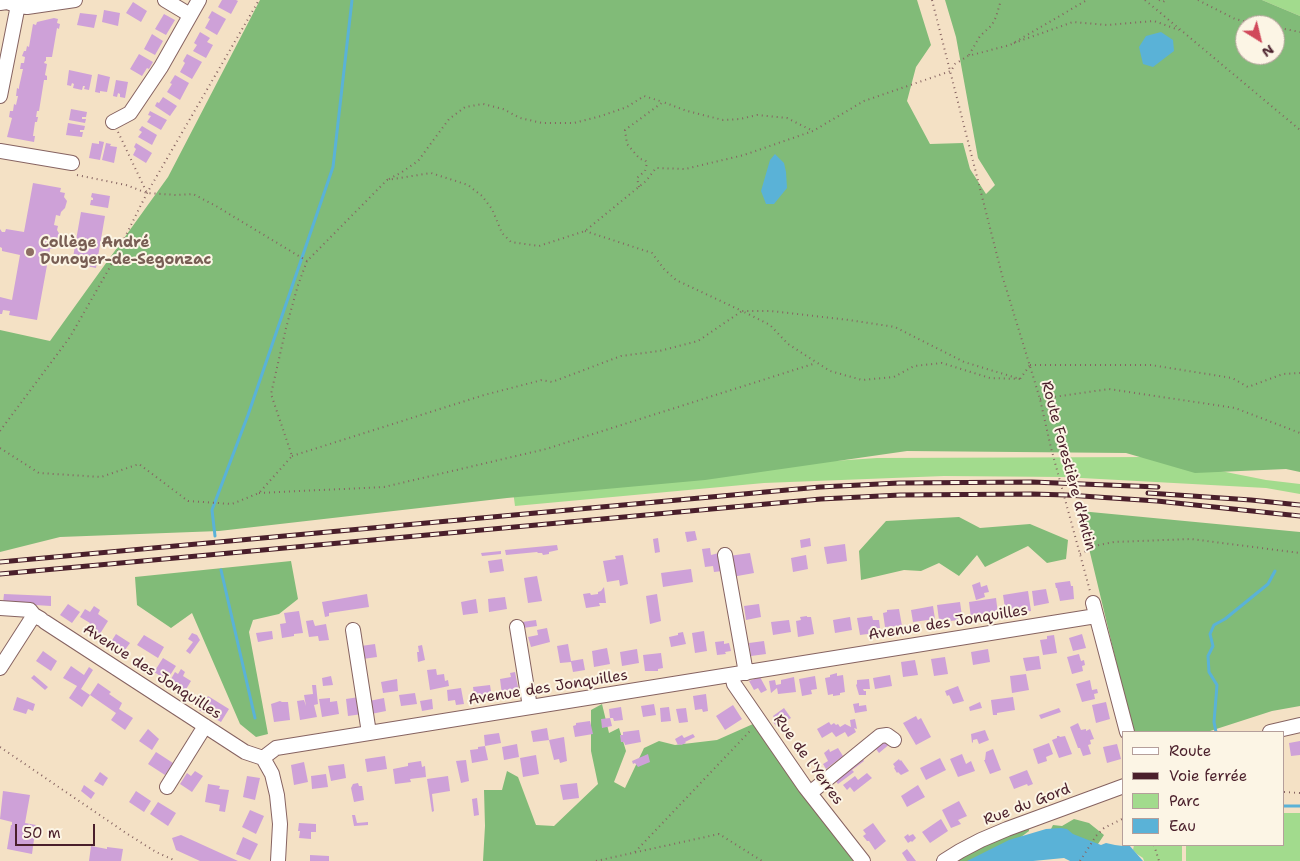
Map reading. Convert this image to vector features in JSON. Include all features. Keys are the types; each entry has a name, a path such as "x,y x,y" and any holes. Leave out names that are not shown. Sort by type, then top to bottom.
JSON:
{"street":[{"path":"0,3 18,3 27,7 75,0"},
{"path":"165,0 190,15"},
{"path":"113,122 130,113 161,67 199,0"},
{"path":"0,96 18,3"},
{"path":"0,150 72,163"},
{"path":"725,555 746,673"},
{"name":"Avenue des Jonquilles","path":"0,608 30,610 40,619 245,752 263,758 276,748 746,673 1095,609"},
{"path":"1095,609 1127,731"},
{"path":"0,668 40,619"},
{"path":"517,627 530,708"},
{"path":"353,630 369,733"},
{"name":"Rue de l'Yerres","path":"732,675 734,684 810,793 863,861"},
{"path":"1274,731 1300,725"},
{"path":"167,787 205,726"},
{"path":"810,793 880,736 887,734 894,740"},
{"path":"263,758 272,774 277,796 280,824 278,861"},
{"name":"Rue du Gord","path":"944,861 981,840 1007,829 1122,787"}],"path":[{"path":"0,431 70,336 110,267 147,193 259,0"},
{"path":"932,0 951,71"},
{"path":"968,56 980,36 992,24 1001,0"},
{"path":"1010,44 1087,0"},
{"path":"1145,0 1300,130"},
{"path":"1159,0 1163,2 1166,0"},
{"path":"1198,0 1235,19"},
{"path":"387,180 431,173 468,185 482,196 492,209 502,233 511,242 539,246 585,231 646,181 656,168 685,169 744,155 813,130 864,101 951,71 955,64 968,56 1010,44 1073,22 1107,25 1154,22 1181,31"},
{"path":"1285,29 1300,32"},
{"name":"Route Forestière d'Antin","path":"951,71 1002,275 1040,399 1095,609"},
{"path":"292,456 271,394 288,320 307,261 387,180 418,161 449,119 465,107 484,104 503,109 520,118 542,123 574,123 627,107 644,96 687,111 723,120 757,115 787,118 813,130"},
{"path":"639,187 637,178 645,171 647,164 627,144 625,130 663,102"},
{"path":"113,122 147,193"},
{"path":"72,163 77,175 126,185 147,193 193,194 307,261"},
{"path":"585,231 652,252 664,269 676,280 770,325 788,344 830,371 862,380 894,377 914,366 942,363 990,378 1020,379"},
{"path":"259,493 292,456 484,395 542,380 552,382 621,356 698,341 742,310 771,311 895,327 964,362 1020,379"},
{"path":"0,448 39,473 101,477 138,464 188,501 232,504 259,493 384,487 518,456 546,449 817,362"},
{"path":"1020,379 1030,365 1150,366 1232,378 1248,387 1283,374 1300,373"},
{"path":"1040,399 1108,389 1235,408 1300,433"},
{"path":"1080,554 1099,545 1114,542 1191,539 1300,553"},
{"path":"635,852 760,721"},
{"path":"0,747 126,833 156,852 176,861"},
{"path":"1285,792 1300,793"},
{"path":"1080,861 1096,836 1104,828 1122,819"},
{"path":"596,861 719,834 762,861"},
{"path":"1154,846 1158,861"}],"green space":[{"path":"260,0 917,0 931,45 916,67 907,101 930,144 963,143 970,169 986,194 995,185 978,158 956,37 945,0 1262,0 1300,16 1300,472 1286,469 1195,473 1126,453 907,451 705,480 507,498 219,531 60,537 0,552 0,330 50,341 168,177"},
{"path":"1262,0 1300,0 1300,16"},
{"path":"1150,457 1266,480 1300,484 1300,494 1266,488 1063,477 944,476 764,483 515,506 512,483 877,458"},
{"path":"1080,511 1300,532 1300,706 1272,711 1210,731 1133,731"},
{"path":"959,517 980,528 1030,524 1068,540 1066,559 1047,563 1028,546 985,567 977,555 959,576 939,563 921,571 904,570 861,580 859,551 886,521"},
{"path":"291,561 298,599 279,614 253,620 249,632 268,734 256,737 240,724 192,613 171,628 137,605 135,577"},
{"path":"602,704 609,733 619,728 626,751 614,782 625,788 644,748 659,741 675,745 717,740 753,724 857,861 483,861 485,826 484,790 502,790 507,771 518,777 536,825 554,826 598,784 591,751 591,710"},
{"path":"1285,813 1300,813 1300,861 1186,861 1186,846 1285,846"},
{"path":"1074,819 1089,823 1104,835 1096,847 1049,833 1053,825 1062,826"},
{"path":"1029,828 1029,831 1013,843 981,861 952,861 969,851"},
{"path":"1134,846 1182,846 1182,861 1144,861 1133,850"}],"water":[{"path":"1161,32 1173,40 1174,51 1153,67 1143,64 1139,47 1146,36"},
{"path":"775,154 784,163 787,188 774,204 766,204 761,191 770,160"},
{"path":"1046,829 1067,829 1073,834 1101,845 1106,843 1130,846 1143,861 1070,861 1064,858 1033,861 967,861 1009,840"}],"building":[{"path":"222,0 238,1 231,14 218,7"},
{"path":"133,2 147,11 141,22 126,13"},
{"path":"104,10 120,13 118,26 102,22"},
{"path":"212,11 226,19 217,35 205,28"},
{"path":"80,13 97,15 94,28 77,25"},
{"path":"164,14 175,20 166,35 155,29"},
{"path":"54,18 58,19 57,23 60,24 59,29 57,28 52,57 46,57 44,63 47,64 45,75 47,80 44,80 39,111 37,111 36,117 38,117 37,122 35,122 33,136 35,136 34,142 7,137 12,118 9,117 10,111 13,111 14,104 16,105 17,88 19,89 23,69 20,69 25,57 22,56 27,46 29,47 33,24 36,25 37,22"},
{"path":"200,32 210,38 207,42 213,45 206,58 193,51 197,45 194,43"},
{"path":"152,34 163,41 155,55 144,49"},
{"path":"139,54 153,62 142,76 130,69"},
{"path":"187,54 202,62 192,79 180,72"},
{"path":"69,70 92,75 89,90 84,89 85,86 83,86 82,90 73,88 74,84 72,83 71,86 67,85"},
{"path":"98,74 110,77 107,92 95,92"},
{"path":"175,75 189,83 180,100 167,92"},
{"path":"116,80 128,82 125,98 120,97 118,93 117,97 113,96"},
{"path":"163,97 177,106 170,116 155,106"},
{"path":"71,109 87,112 86,117 82,117 82,119 86,119 85,123 69,120"},
{"path":"150,111 167,120 161,130 147,122 151,116 148,115"},
{"path":"68,123 85,126 84,130 80,130 80,132 83,132 82,137 66,135"},
{"path":"142,126 157,135 152,145 138,137 142,132 139,130"},
{"path":"99,141 104,142 100,160 89,158 92,143 99,144"},
{"path":"106,143 117,147 114,163 102,160"},
{"path":"136,143 152,153 146,163 133,155"},
{"path":"33,183 61,188 60,192 65,193 64,197 67,201 60,216 56,215 54,225 58,226 59,242 54,246 54,249 50,249 37,320 9,315 10,311 3,310 2,314 0,314 0,297 12,300 20,255 2,251 0,247 0,229 2,232 5,232 6,229 24,232"},
{"path":"92,193 110,196 108,208 90,205 91,200 93,200 91,197"},
{"path":"81,212 105,216 96,268 72,263"},
{"path":"695,531 697,540 687,542 685,532"},
{"path":"658,538 660,552 655,553 653,539"},
{"path":"810,538 811,546 801,548 800,540"},
{"path":"845,544 847,561 827,564 824,547"},
{"path":"557,545 558,550 543,555 537,552 506,555 505,550"},
{"path":"710,548 711,555 719,553 722,571 714,572 713,566 705,567 702,549"},
{"path":"501,551 501,554 482,556 481,553"},
{"path":"750,553 754,573 732,577 729,556"},
{"path":"623,555 628,584 620,586 619,580 607,582 603,561 616,559 615,556"},
{"path":"806,555 808,569 793,572 791,558"},
{"path":"502,559 504,571 490,573 488,561"},
{"path":"691,569 693,582 663,587 661,573"},
{"path":"537,576 542,601 528,603 524,578"},
{"path":"1070,581 1071,586 1073,586 1074,599 1060,601 1055,583"},
{"path":"980,582 981,587 987,585 989,592 984,593 985,597 976,600 972,585"},
{"path":"604,587 606,603 599,603 600,606 586,608 583,594 598,594"},
{"path":"1046,589 1049,603 1034,606 1032,591"},
{"path":"1028,591 1031,611 1006,615 1003,595"},
{"path":"4,594 51,596 51,606 3,603"},
{"path":"367,594 369,607 329,613 329,616 325,617 322,602"},
{"path":"657,594 661,621 650,624 646,596"},
{"path":"505,597 507,609 489,612 488,599"},
{"path":"996,598 998,614 971,618 969,602"},
{"path":"476,599 478,613 463,615 461,602"},
{"path":"960,602 962,616 958,617 959,620 950,621 950,618 939,620 937,605"},
{"path":"68,604 80,612 72,623 60,615"},
{"path":"759,604 761,617 746,620 744,606"},
{"path":"94,606 100,610 98,614 108,621 98,637 86,629 90,623 80,617 85,609 90,612"},
{"path":"933,606 935,619 913,622 911,610"},
{"path":"899,609 902,626 885,627 883,613 887,612 887,610"},
{"path":"299,611 303,633 282,638 280,624 286,623 284,613"},
{"path":"872,616 873,620 879,620 880,628 874,629 875,633 860,635 857,618"},
{"path":"800,617 811,617 814,634 798,637 796,621 801,620"},
{"path":"850,617 852,630 835,633 833,620"},
{"path":"313,620 315,626 326,624 329,640 319,641 318,636 309,637 306,621"},
{"path":"536,620 537,626 523,628 522,622"},
{"path":"789,620 791,632 773,635 771,622"},
{"path":"547,628 550,642 531,647 528,637 538,635 537,630"},
{"path":"272,631 273,639 258,642 256,633"},
{"path":"704,631 707,651 695,653 692,633"},
{"path":"683,632 686,644 671,647 669,637"},
{"path":"192,633 197,635 200,640 190,654 186,651 193,642 188,639"},
{"path":"116,634 130,643 122,654 109,645"},
{"path":"1082,634 1086,648 1073,651 1069,638"},
{"path":"144,635 164,647 158,658 137,645"},
{"path":"1054,635 1057,653 1043,655 1040,640"},
{"path":"724,641 724,644 729,643 731,651 725,652 726,654 717,655 715,642"},
{"path":"764,641 766,654 751,656 749,643"},
{"path":"375,644 377,657 363,659 361,646"},
{"path":"568,644 571,661 583,659 585,670 573,672 571,662 560,663 557,646"},
{"path":"422,645 425,660 418,662 418,646"},
{"path":"607,648 610,664 594,667 592,651"},
{"path":"637,649 639,663 622,666 620,652"},
{"path":"988,649 990,662 973,665 971,652"},
{"path":"43,651 57,661 51,671 36,661"},
{"path":"661,653 663,668 658,669 658,671 645,671 643,655"},
{"path":"1079,654 1081,661 1084,660 1083,671 1072,674 1067,657"},
{"path":"1039,656 1041,669 1026,671 1023,658"},
{"path":"945,657 948,674 934,676 931,659"},
{"path":"163,658 176,666 167,680 154,672"},
{"path":"915,660 918,675 903,677 901,662"},
{"path":"71,666 84,675 89,667 93,670 81,689 90,695 82,707 69,698 77,686 63,678"},
{"path":"181,669 185,672 183,676 191,681 185,691 171,682 175,672 178,674"},
{"path":"436,669 437,675 444,674 445,681 448,680 449,686 430,690 427,670"},
{"path":"515,672 519,692 502,695 500,679 511,677 510,673"},
{"path":"837,673 837,676 843,675 845,692 840,693 840,695 828,695 825,678"},
{"path":"1026,674 1029,690 1012,693 1010,676"},
{"path":"34,675 48,687 45,690 31,678"},
{"path":"890,675 892,686 875,689 873,678"},
{"path":"331,676 333,685 323,686 322,678"},
{"path":"815,676 817,689 811,690 812,694 802,696 799,679"},
{"path":"760,677 767,690 761,693 758,688 754,690 749,681"},
{"path":"794,677 796,692 778,694 777,688 771,693 769,681 775,680 776,685 781,684 781,680"},
{"path":"397,679 398,691 383,693 381,682"},
{"path":"869,679 870,689 863,689 866,691 866,695 859,695 856,685 857,680"},
{"path":"1090,680 1092,690 1097,689 1098,693 1094,694 1095,699 1082,702 1076,684"},
{"path":"98,683 122,703 119,709 133,718 125,730 111,720 116,713 90,695"},
{"path":"312,685 316,685 318,704 314,705 317,717 300,720 297,701 304,700 306,706 304,695 313,694"},
{"path":"490,685 492,698 475,701 473,687"},
{"path":"958,686 964,701 953,704 945,691"},
{"path":"461,688 464,704 456,705 455,700 448,701 447,690"},
{"path":"415,693 417,704 401,706 399,695"},
{"path":"706,694 708,711 703,712 702,709 695,710 693,696"},
{"path":"208,696 229,709 221,722 199,710"},
{"path":"17,697 35,704 33,711 28,709 26,714 13,710"},
{"path":"359,697 362,714 348,716 346,699"},
{"path":"1013,697 1015,710 993,715 991,700"},
{"path":"330,698 330,702 337,701 339,714 322,717 319,699"},
{"path":"384,698 386,711 371,714 369,701"},
{"path":"432,699 433,709 422,711 420,701"},
{"path":"280,701 288,702 290,720 274,722 271,704"},
{"path":"980,702 982,708 970,711 969,707"},
{"path":"1106,702 1110,719 1096,723 1092,705"},
{"path":"859,703 859,706 866,705 867,711 855,713 853,704"},
{"path":"654,704 656,715 643,717 641,706"},
{"path":"733,705 742,719 725,730 716,716"},
{"path":"621,707 623,720 614,721 613,718 610,718 609,709"},
{"path":"669,707 671,721 661,722 660,708"},
{"path":"686,708 688,722 679,723 676,709"},
{"path":"784,708 791,718 779,725 781,727 779,729 773,722 776,720 773,716"},
{"path":"1059,708 1061,712 1041,719 1039,715"},
{"path":"916,716 918,720 921,718 931,737 916,745 903,723"},
{"path":"610,718 612,726 602,728 601,719"},
{"path":"855,719 857,729 854,728 856,732 848,737 845,732 836,737 832,732 822,738 817,729 829,722 831,725 834,723 840,727 845,724 851,727 850,720"},
{"path":"590,721 593,734 575,737 573,726 576,723"},
{"path":"1078,723 1081,730 1086,729 1086,731 1090,729 1094,739 1090,740 1091,744 1088,745 1091,754 1083,756 1080,748 1078,748 1070,727"},
{"path":"547,728 549,740 533,742 531,731"},
{"path":"148,729 159,739 152,750 139,741"},
{"path":"639,730 641,742 625,745 624,742 621,742 620,735 623,735 623,732"},
{"path":"985,730 989,740 979,744 977,739 973,740 972,743 971,734"},
{"path":"499,733 501,743 485,746 484,735"},
{"path":"693,734 695,737 681,745 678,745 675,739 682,735 684,738"},
{"path":"1057,736 1065,736 1072,754 1059,758 1052,740 1057,738"},
{"path":"564,737 567,761 560,763 559,759 554,760 549,740"},
{"path":"887,739 891,743 879,753 873,745"},
{"path":"1300,741 1300,755 1291,756 1289,743"},
{"path":"1049,743 1053,754 1046,757 1047,761 1038,764 1033,749"},
{"path":"517,744 519,757 504,760 502,747"},
{"path":"1117,744 1121,759 1107,763 1103,747"},
{"path":"485,746 488,760 472,763 470,750"},
{"path":"838,748 843,756 826,769 823,764 828,761 824,753 829,749 830,752"},
{"path":"993,749 1001,770 990,774 984,760 986,752"},
{"path":"156,752 173,763 165,775 148,764"},
{"path":"648,754 650,762 638,767 635,763 633,764 632,761"},
{"path":"962,754 966,764 971,761 975,771 958,777 950,759"},
{"path":"536,755 539,774 523,777 520,758"},
{"path":"860,755 864,761 852,770 854,772 838,784 833,778"},
{"path":"385,756 387,769 367,772 365,759"},
{"path":"940,758 946,770 926,780 920,768"},
{"path":"899,759 909,771 901,775 897,773 893,764"},
{"path":"466,760 469,781 461,783 456,761"},
{"path":"421,761 422,767 425,766 426,777 410,779 411,782 395,784 393,769 408,766 408,763"},
{"path":"304,762 308,782 294,785 291,765"},
{"path":"344,764 346,778 331,781 328,766"},
{"path":"1027,770 1033,784 1028,786 1027,784 1014,789 1009,777"},
{"path":"195,771 203,776 192,792 180,784 187,773 191,776"},
{"path":"100,772 108,778 103,786 94,781"},
{"path":"867,773 872,778 854,792 850,787 847,790 843,785 855,776 858,780"},
{"path":"326,774 328,787 312,789 311,776"},
{"path":"247,776 260,778 255,800 243,797"},
{"path":"448,776 450,791 432,794 434,811 432,812 427,779"},
{"path":"358,783 359,786 362,786 364,800 354,802 351,788 353,784"},
{"path":"577,783 579,798 563,800 560,785"},
{"path":"208,784 220,786 219,789 229,790 225,812 219,811 220,805 205,802"},
{"path":"84,785 95,793 91,799 81,791"},
{"path":"918,785 925,797 907,807 901,796"},
{"path":"3,791 30,795 25,823 36,825 32,854 7,849 12,822 0,819"},
{"path":"136,791 151,801 144,812 129,802"},
{"path":"477,798 479,815 474,816 472,799"},
{"path":"959,801 967,816 958,820 961,824 951,828 942,810"},
{"path":"158,802 176,813 168,826 150,814"},
{"path":"250,810 264,816 256,834 242,827"},
{"path":"352,815 355,815 357,823 368,822 368,825 354,826"},
{"path":"941,819 948,831 930,843 922,832"},
{"path":"299,823 316,824 316,832 311,832 311,839 299,838"},
{"path":"873,823 886,841 875,850 863,836 866,834 863,830"},
{"path":"908,834 909,836 913,834 916,838 908,843 904,837"},
{"path":"181,835 238,861 200,861 176,850 172,838"},
{"path":"243,837 258,844 250,860 236,854"},
{"path":"91,846 123,849 121,861 89,861"},
{"path":"907,849 916,861 907,861 902,853"},
{"path":"310,855 329,856 329,861 310,861"}],"waterway":[{"path":"215,536 212,510 248,415 333,167 352,0"},
{"path":"221,570 255,718"},
{"path":"1216,731 1214,722 1217,685 1209,672 1208,656 1213,646 1210,634 1214,625 1225,619 1268,584 1275,571"},
{"path":"1285,806 1300,806"}],"railway":[{"path":"0,562 820,487 899,483 1032,482 1158,487"},
{"path":"1148,493 1300,505"},
{"path":"0,574 821,499 900,495 1067,495 1157,501 1300,516"}],"place":[{"name":"Collège André Dunoyer-de-Segonzac","path":"30,252"}]}
